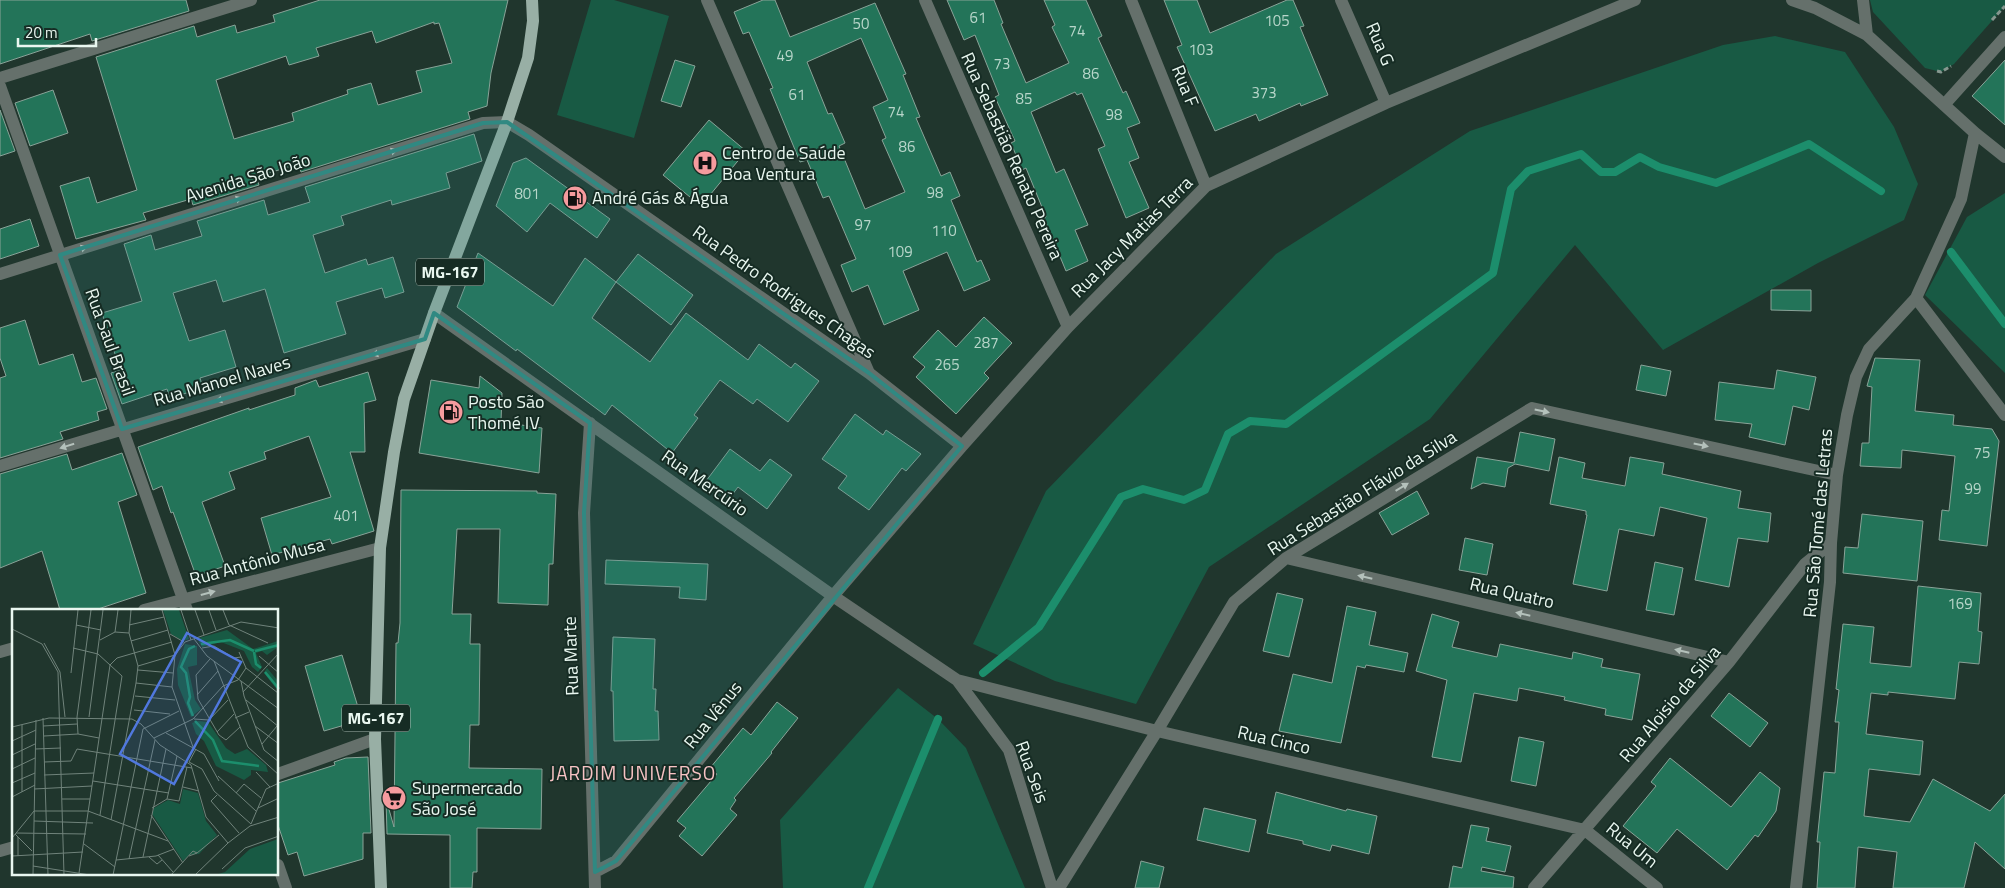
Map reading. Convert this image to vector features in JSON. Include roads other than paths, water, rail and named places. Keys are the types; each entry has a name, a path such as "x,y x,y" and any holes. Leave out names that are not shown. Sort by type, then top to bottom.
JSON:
{"main road":[{"name":"MG-167","path":"381,888 375,739 380,548 404,399 434,313 507,122 528,58 532,0"}],"street":[{"path":"0,78 251,0"},
{"path":"707,0 870,373"},
{"name":"Rua Sebastião Renato Pereira","path":"924,0 1068,327"},
{"name":"Rua F","path":"1131,0 1206,186"},
{"name":"Rua G","path":"1341,0 1386,103"},
{"name":"Rua Jacy Matias Terra","path":"833,596 962,446 1068,327 1206,186 1386,103 1637,0"},
{"path":"1792,0 1815,8 1867,35 1975,134 2005,158"},
{"path":"1863,0 1867,35"},
{"path":"1944,105 2005,37"},
{"name":"Rua Saul Brasil","path":"0,86 185,605"},
{"name":"Avenida São João","path":"0,274 483,123 507,122"},
{"name":"Rua Pedro Rodrigues Chagas","path":"507,122 537,140 870,373 962,446"},
{"name":"Rua São Tomé das Letras","path":"1796,888 1826,631 1837,475 1846,415 1856,377 1869,348 1916,298 1962,199 1975,134"},
{"path":"1916,298 2005,415"},
{"name":"Rua Mercúrio","path":"434,313 833,596 957,680"},
{"name":"Rua Manoel Naves","path":"0,466 426,340"},
{"name":"Rua Sebastião Flávio da Silva","path":"1059,888 1157,731 1234,602 1286,558 1532,408 1837,475"},
{"name":"Rua Marte","path":"590,423 584,513 595,888"},
{"name":"Rua Aloisio da Silva","path":"1534,888 1729,662 1805,564 1831,543"},
{"name":"Rua Antônio Musa","path":"152,609 185,605 380,548"},
{"name":"Rua Quatro","path":"1286,558 1729,662"},
{"name":"Rua Vênus","path":"595,872 616,861 833,596"},
{"name":"Rua Cinco","path":"957,680 1157,731 1585,830"},
{"name":"Rua Seis","path":"957,680 1009,750 1052,888"},
{"path":"279,774 375,739"},
{"name":"Rua Um","path":"1585,830 1657,888"},
{"path":"279,868 286,888"}],"waterway":[{"path":"983,673 1039,627 1121,497 1143,489 1184,500 1205,490 1228,434 1250,421 1286,424 1493,273 1511,189 1528,171 1581,154 1601,172 1615,172 1640,157 1659,167 1716,183 1809,144 1881,191"},
{"path":"1951,252 2005,324"},
{"path":"868,888 938,719"}],"place":[{"name":"Centro de Saúde Boa Ventura","path":"705,163"},
{"name":"André Gás & Água","path":"575,198"},
{"name":"Posto São Thomé IV","path":"451,412"},
{"name":"Supermercado São José","path":"394,798"}],"district":[{"name":"JARDIM UNIVERSO","path":"633,773"}]}
